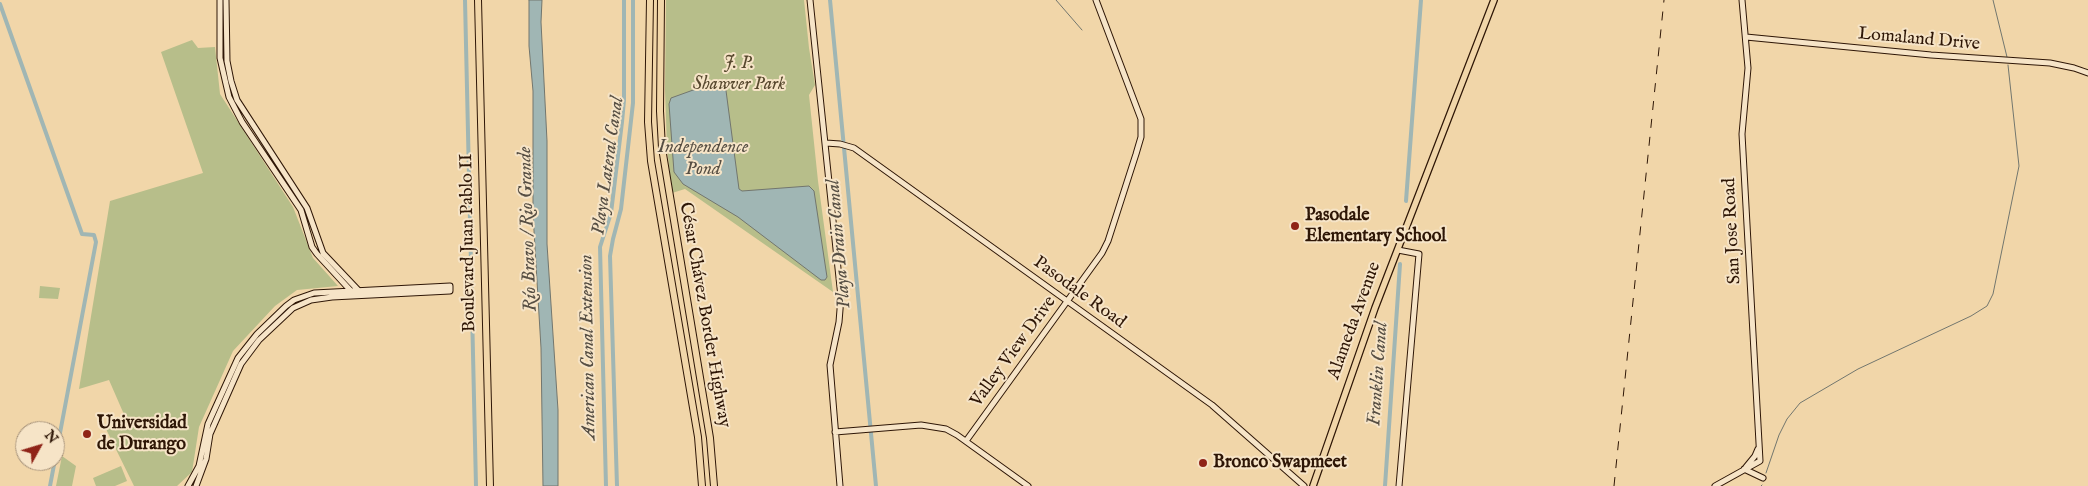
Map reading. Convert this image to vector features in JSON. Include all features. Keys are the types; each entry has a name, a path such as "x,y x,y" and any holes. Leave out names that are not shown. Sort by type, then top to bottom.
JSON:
{"highway":[{"name":"Boulevard Juan Pablo II","path":"478,0 490,486"},
{"name":"César Chávez Border Highway","path":"650,0 648,122 651,161 698,437 702,486"},
{"name":"César Chávez Border Highway","path":"661,0 660,111 662,148 710,438 714,486"}],"main road":[{"name":"Alameda Avenue","path":"1313,486 1364,339 1494,0"}],"street":[{"path":"220,0 220,58 232,104 301,210 312,246 317,254 351,290"},
{"path":"226,0 228,70 237,100 304,203 323,253 357,292"},
{"path":"810,0 841,297 839,322 830,364 840,486"},
{"name":"Valley View Drive","path":"966,441 1095,264 1108,241 1136,154 1141,132 1139,114 1096,0"},
{"name":"San Jose Road","path":"1742,0 1748,68 1742,134 1760,461 1744,470"},
{"name":"Lomaland Drive","path":"1746,37 1931,55 2050,63 2070,66 2088,74"},
{"name":"Pasodale Road","path":"826,144 849,146 1212,405 1304,486"},
{"path":"1398,250 1419,254 1399,486"},
{"path":"188,486 198,466 208,424 238,358 248,344 278,313 294,300 314,294 351,290 357,292 362,295 450,288 357,292 300,304 285,314 252,348 241,364 210,434 204,468 196,486"},
{"path":"835,432 931,425 946,429 966,441 1028,486"},
{"path":"1715,486 1744,470 1755,456 1759,444"},
{"path":"1744,470 1763,478"}],"green space":[{"name":"J. P. Shawver Park","path":"666,0 804,0 815,85 809,95 833,292 685,189 672,193 667,148 665,90"},
{"path":"192,40 198,48 215,47 220,94 293,207 313,258 338,286 297,290 275,306 233,351 199,427 192,472 177,486 134,486 106,429 126,419 109,380 79,389 110,201 203,173 161,52"},
{"path":"40,286 60,288 58,299 39,298"},
{"path":"65,458 76,466 72,486 56,486 59,471 65,471"},
{"path":"121,466 127,481 115,486 96,486 93,478"}],"water":[{"path":"529,0 542,0 541,22 547,141 547,244 558,410 558,486 543,486 541,348 533,214 533,91 529,46"},
{"name":"Independence Pond","path":"721,80 725,83 739,189 742,191 809,186 814,191 827,277 825,280 821,280 738,217 683,184 674,172 669,104 671,98"}],"waterway":[{"path":"465,0 476,486"},
{"name":"American Canal Extension","path":"606,486 600,247 611,213 622,122 624,100 624,0"},
{"name":"Playa Lateral Canal","path":"617,486 610,256 621,209 633,103 633,0"},
{"name":"Playa Drain Canal","path":"830,0 876,486"},
{"path":"1056,0 1082,30"},
{"name":"Franklin Canal","path":"1406,201 1421,0"},
{"path":"1993,0 2007,57"},
{"path":"0,4 82,234 94,235 96,242 50,486"},
{"path":"1766,473 1779,435 1787,419 1800,403 1858,369 1971,316 1987,306 1993,294 2019,166 2008,65"},
{"name":"Franklin Canal","path":"1385,486 1400,264"}],"railway":[{"path":"1614,486 1664,0"}],"place":[{"name":"Pasodale Elementary School","path":"1295,226"},
{"name":"Universidad de Durango","path":"87,434"},
{"name":"Bronco Swapmeet","path":"1203,463"}],"water label":[{"name":"Río Bravo / Rio Grande","path":"529,229"}]}
